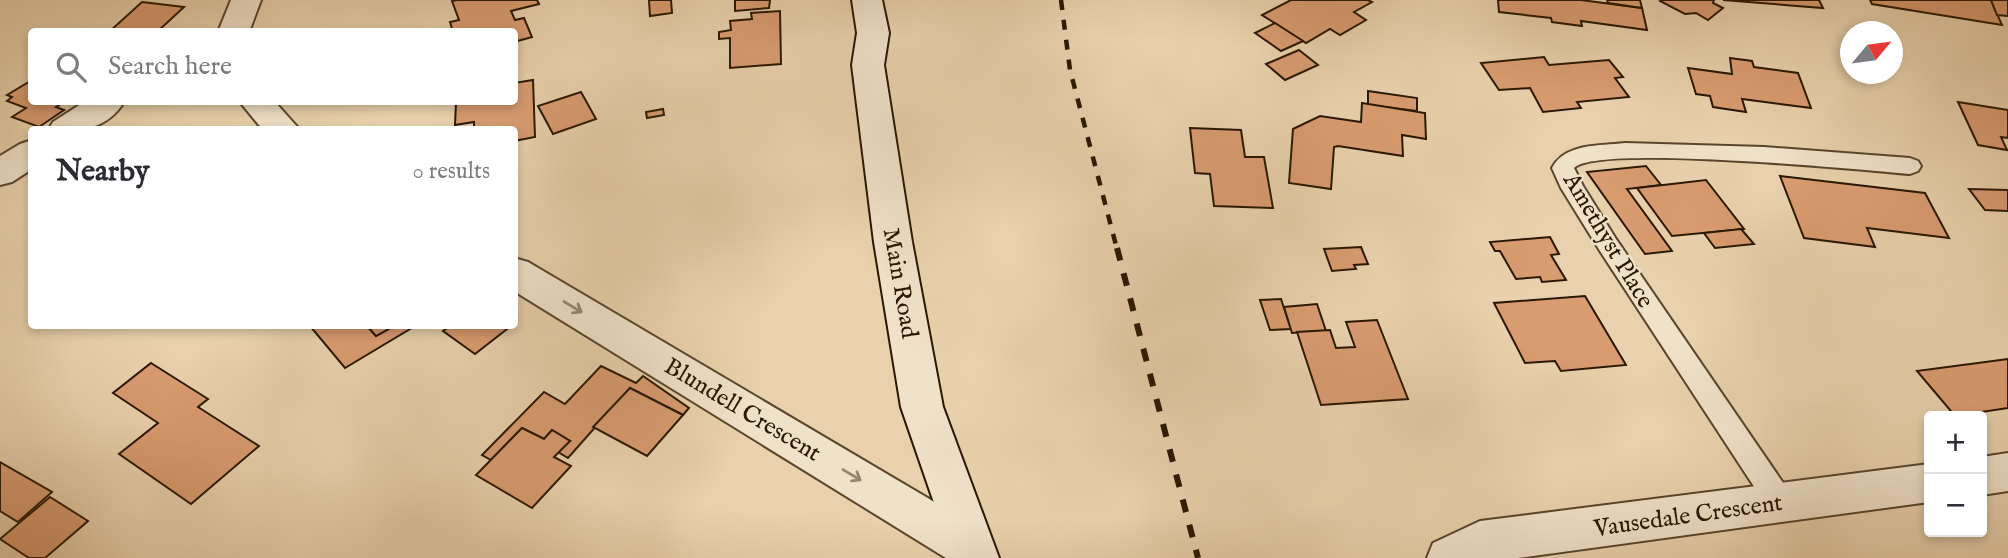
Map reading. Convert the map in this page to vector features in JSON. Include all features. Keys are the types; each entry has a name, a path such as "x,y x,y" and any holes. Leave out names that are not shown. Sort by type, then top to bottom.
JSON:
{"street":[{"path":"235,28 246,0"},
{"name":"Main Road","path":"867,0 873,33 868,65 893,242 922,407 974,553"},
{"path":"71,126 102,105"},
{"path":"259,105 279,126"},
{"path":"0,173 28,155"},
{"name":"Blundell Crescent","path":"518,274 974,553"},
{"path":"1987,475 2008,472"},
{"name":"Vausedale Crescent","path":"1450,558 1480,542 1924,484"}],"lane":[{"name":"Amethyst Place","path":"1780,502 1608,245 1572,188 1563,168 1567,160 1577,156 1625,150 1764,155 1910,166"}],"building":[{"path":"537,0 539,4 511,11 515,20 524,18 532,37 518,41 518,28 452,28 450,22 459,20 452,1"},
{"path":"649,0 671,0 672,13 650,16"},
{"path":"735,0 770,0 769,8 735,11"},
{"path":"1291,0 1372,2 1354,12 1366,20 1340,35 1330,29 1306,43 1262,15"},
{"path":"1498,0 1581,0 1642,8 1647,30 1581,21 1582,26 1552,22 1551,18 1499,12"},
{"path":"1607,0 1640,0 1642,8 1608,3"},
{"path":"1661,0 1714,0 1713,3 1723,8 1708,20 1696,13 1685,14"},
{"path":"1723,0 1819,0 1823,8"},
{"path":"1870,0 1991,0 2002,25 1872,4"},
{"path":"1991,0 2008,0 2008,16 1997,15"},
{"path":"142,2 184,7 161,28 113,28"},
{"path":"780,11 781,64 730,68 730,38 719,39 719,32 731,30 730,21 752,19 751,13"},
{"path":"1275,23 1303,41 1281,51 1255,33"},
{"path":"1299,50 1318,65 1285,80 1266,64"},
{"path":"1544,57 1549,65 1609,60 1623,77 1615,78 1629,97 1577,102 1581,108 1543,112 1530,88 1499,90 1481,63"},
{"path":"1730,58 1752,61 1754,67 1798,73 1811,108 1742,99 1746,112 1713,107 1710,96 1696,94 1688,68 1732,74"},
{"path":"533,80 535,137 518,140 518,126 474,126 474,122 455,125 456,105 518,105 518,82"},
{"path":"28,82 28,105 59,105 56,107 64,110 36,126 12,117 26,108 7,101 12,97 7,95"},
{"path":"1368,91 1417,98 1417,111 1368,105"},
{"path":"581,92 596,119 553,134 538,106"},
{"path":"1958,102 2008,110 2008,138 2001,137 2007,150 1978,145"},
{"path":"1362,103 1425,113 1426,139 1402,135 1403,156 1334,147 1331,189 1289,183 1293,129 1320,116 1361,122"},
{"path":"663,109 664,115 647,118 646,112"},
{"path":"1190,128 1241,130 1245,157 1264,157 1273,208 1214,206 1210,174 1195,173"},
{"path":"1646,166 1661,185 1627,189 1672,251 1645,254 1587,172"},
{"path":"1780,176 1925,193 1949,238 1867,228 1875,247 1804,238"},
{"path":"1706,180 1744,229 1672,236 1637,188"},
{"path":"1969,189 2008,190 2008,211 1985,210"},
{"path":"1741,229 1754,244 1715,248 1704,233"},
{"path":"1550,237 1559,254 1551,255 1566,280 1542,282 1540,277 1516,279 1500,251 1495,251 1490,242"},
{"path":"1361,247 1368,264 1354,265 1356,269 1332,271 1324,249"},
{"path":"1585,296 1626,365 1561,371 1555,361 1525,363 1494,303"},
{"path":"1281,299 1291,329 1270,330 1260,300"},
{"path":"1317,304 1326,331 1292,333 1284,307"},
{"path":"1377,320 1408,399 1321,405 1297,332 1330,330 1336,348 1355,347 1346,322"},
{"path":"312,329 370,329 376,336 389,329 410,329 345,368"},
{"path":"370,329 389,329 376,336"},
{"path":"446,329 507,329 475,354 443,331"},
{"path":"2008,359 2008,408 1951,411 1917,371"},
{"path":"151,363 208,399 198,407 259,446 191,504 119,454 158,423 113,393"},
{"path":"601,366 636,383 643,376 689,408 683,415 630,388 568,458 558,452 570,441 552,430 544,439 522,428 491,460 482,455 544,392 565,404"},
{"path":"630,388 683,415 647,456 593,427"},
{"path":"522,428 544,439 552,430 570,441 554,457 571,466 532,508 476,475"},
{"path":"0,462 52,492 18,522 0,511"},
{"path":"50,497 88,521 45,558 29,558 0,539"}],"railway":[{"path":"1061,0 1070,70 1117,249"},
{"path":"1117,248 1198,558"}]}
